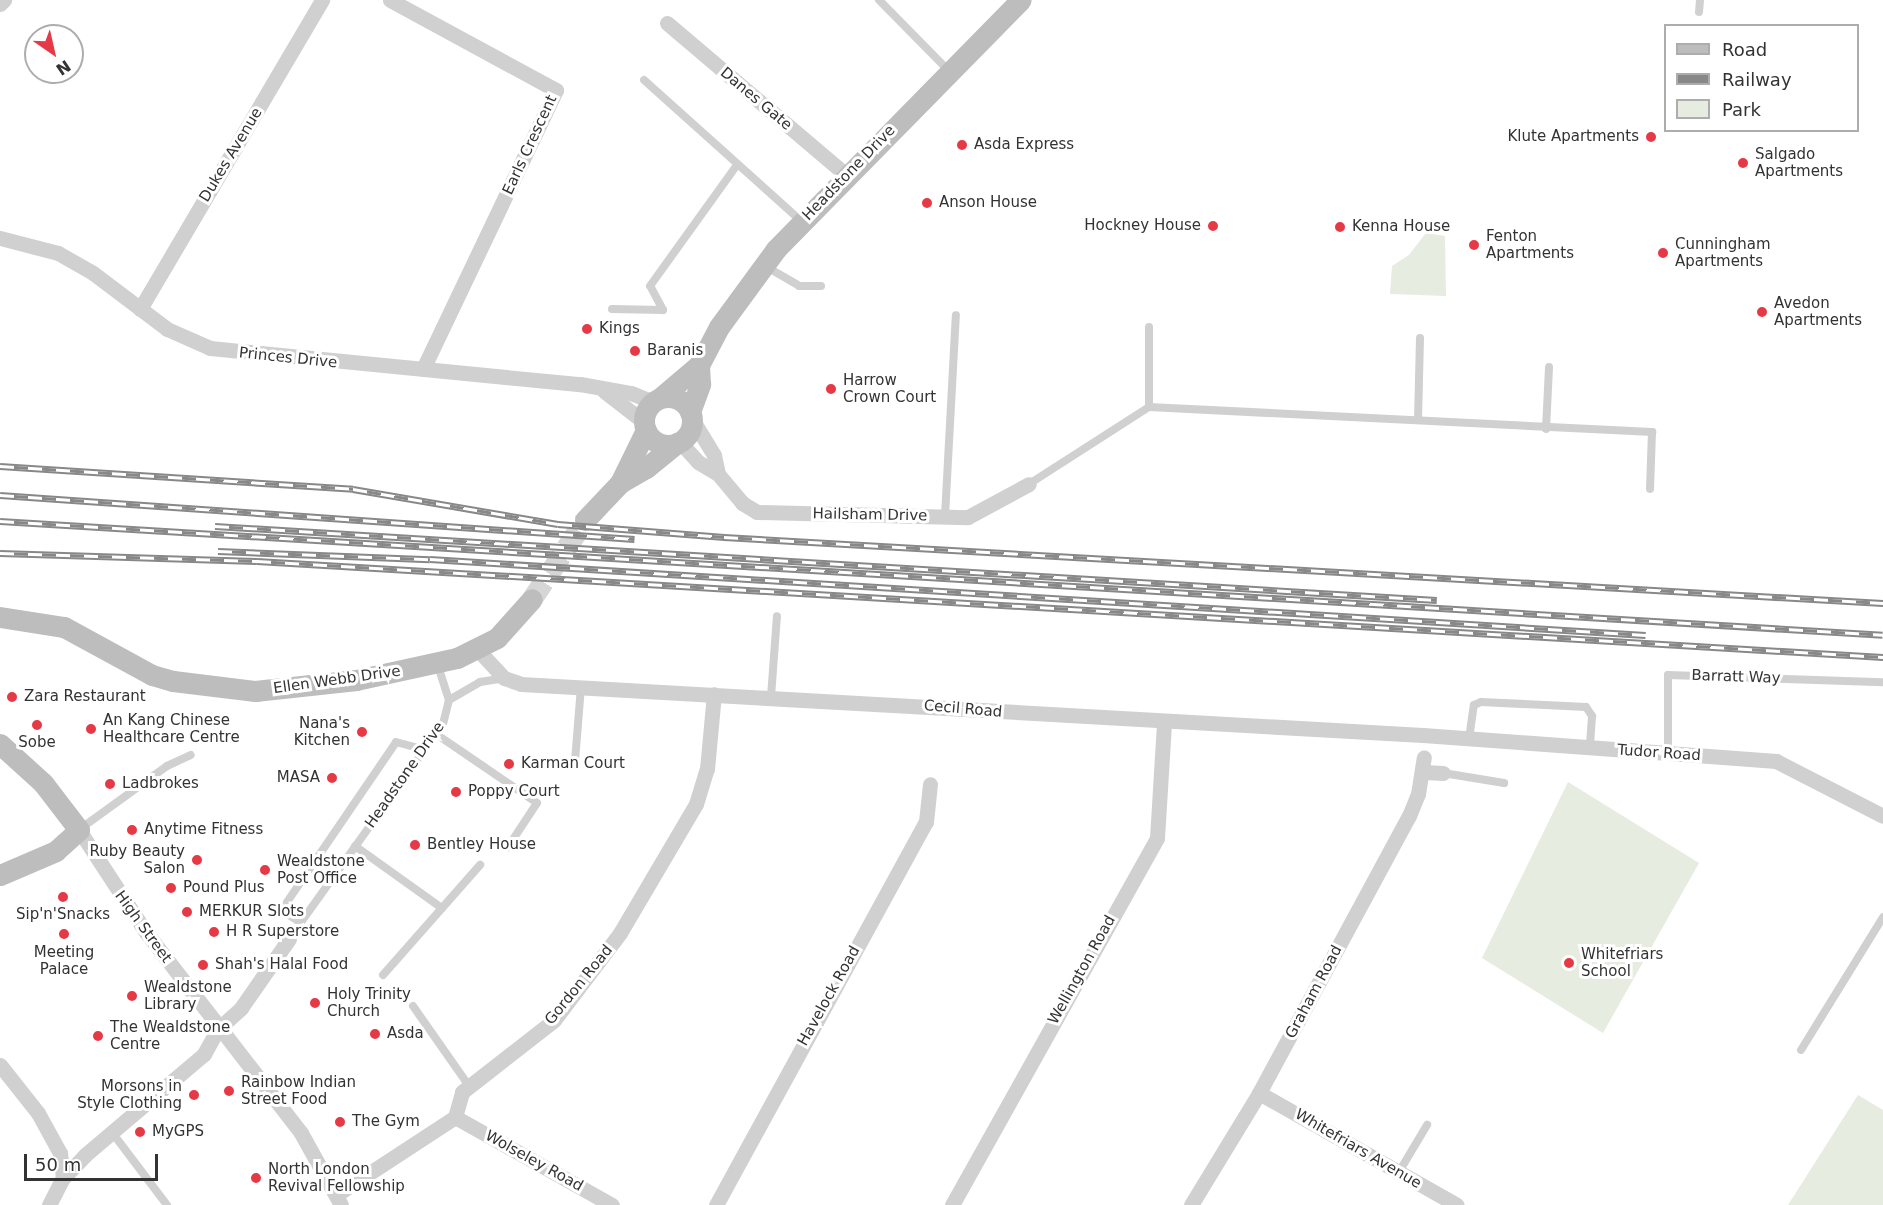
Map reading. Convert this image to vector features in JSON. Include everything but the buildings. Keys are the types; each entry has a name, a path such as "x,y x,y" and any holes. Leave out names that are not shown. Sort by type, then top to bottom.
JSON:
{"street":[{"path":"0,4 4,0"},
{"name":"Dukes Avenue","path":"140,309 322,0"},
{"name":"Earls Crescent","path":"390,0 556,90 423,369"},
{"name":"Headstone Drive","path":"657,400 699,365 719,327 764,265 802,222 1021,0"},
{"name":"Danes Gate","path":"667,23 846,175"},
{"name":"Princes Drive","path":"0,238 58,253 93,273 167,329 210,348 580,384 604,391 631,393 657,400"},
{"name":"Headstone Drive","path":"691,416 700,384 699,365"},
{"name":"Princes Drive","path":"604,391 645,426"},
{"path":"585,520 620,483 646,468 689,432 691,416 681,400 657,400 620,483"},
{"name":"Hailsham Drive","path":"691,416 714,455 718,474"},
{"path":"645,426 662,445 679,442"},
{"name":"Hailsham Drive","path":"679,442 698,462 718,474 742,503 757,512 968,517 1029,484"},
{"path":"436,664 478,650 511,626 532,598"},
{"name":"Ellen Webb Drive","path":"0,617 64,627 152,675 222,690 295,689 436,664"},
{"path":"478,650 504,678"},
{"name":"Cecil Road","path":"504,678 521,684 1423,735"},
{"name":"Gordon Road","path":"462,1092 554,1020 620,933 696,804 707,769 714,694"},
{"name":"Wellington Road","path":"952,1205 1157,838 1164,722"},
{"name":"Tudor Road","path":"1423,735 1776,761 1883,816"},
{"name":"High Street","path":"0,744 43,783 79,830 117,890 218,1029 268,1087 301,1132 338,1200"},
{"name":"Graham Road","path":"1191,1205 1259,1093 1409,816 1424,765 1443,773"},
{"name":"Havelock Road","path":"716,1205 926,822 930,784"},
{"path":"0,875 45,857 79,830"},
{"name":"Headstone Drive","path":"49,1205 63,1178 111,1131 204,1054 218,1029 241,1008 289,939"},
{"path":"0,1065 38,1113 60,1153 63,1178"},
{"path":"338,1200 455,1117 462,1092"},
{"name":"Whitefriars Avenue","path":"1259,1093 1457,1205"},
{"name":"Wolseley Road","path":"455,1117 612,1205"}],"lane":[{"path":"879,0 949,71"},
{"path":"1699,12 1700,0"},
{"path":"644,80 802,222"},
{"path":"612,309 663,310 650,286 737,165"},
{"path":"764,265 799,286 821,286"},
{"path":"945,516 956,315"},
{"path":"1149,327 1149,407"},
{"path":"1418,420 1420,338"},
{"path":"1546,429 1548,367"},
{"path":"1029,484 1149,407 1418,420 1546,429 1652,432 1650,489"},
{"path":"771,697 777,616"},
{"path":"436,664 449,700"},
{"name":"Barratt Way","path":"1668,753 1668,675 1883,682"},
{"name":"Cecil Road","path":"449,700 480,682 504,678"},
{"path":"575,761 581,687"},
{"name":"Headstone Drive","path":"289,939 436,734 446,718 449,700"},
{"path":"1468,740 1474,705 1481,702 1586,707 1592,716 1590,748"},
{"path":"436,734 537,803 508,847"},
{"path":"300,922 289,915 285,905 396,742 425,750"},
{"path":"79,830 98,820 167,766 191,755"},
{"path":"1443,773 1504,783"},
{"path":"355,846 442,908"},
{"path":"383,975 480,865"},
{"path":"1801,1050 1883,917"},
{"path":"413,1006 467,1083 462,1092"},
{"path":"1399,1172 1427,1125"},
{"path":"111,1131 167,1205"}],"green space":[{"path":"1426,233 1445,236 1446,296 1390,294 1392,266 1409,255"},
{"path":"1568,782 1699,863 1603,1033 1482,958"},
{"path":"1858,1095 1883,1110 1883,1205 1788,1205"}],"tunnel":[{"path":"532,599 585,520"}],"railway":[{"path":"0,466 353,489 558,524 724,537 1883,603"},
{"path":"0,495 634,539"},
{"path":"0,521 1883,635"},
{"path":"215,526 1437,600"},
{"path":"218,551 430,559 1646,635"},
{"path":"0,553 257,561 1883,657"}],"place":[{"name":"Klute Apartments","path":"1651,137"},
{"name":"Asda Express","path":"962,145"},
{"name":"Salgado Apartments","path":"1743,163"},
{"name":"Anson House","path":"927,203"},
{"name":"Hockney House","path":"1213,226"},
{"name":"Kenna House","path":"1340,227"},
{"name":"Fenton Apartments","path":"1474,245"},
{"name":"Cunningham Apartments","path":"1663,253"},
{"name":"Avedon Apartments","path":"1762,312"},
{"name":"Kings","path":"587,329"},
{"name":"Baranis","path":"635,351"},
{"name":"Harrow Crown Court","path":"831,389"},
{"name":"Zara Restaurant","path":"12,697"},
{"name":"Sobe","path":"37,725"},
{"name":"An Kang Chinese Healthcare Centre","path":"91,729"},
{"name":"Nana's Kitchen","path":"362,732"},
{"name":"Karman Court","path":"509,764"},
{"name":"MASA","path":"332,778"},
{"name":"Ladbrokes","path":"110,784"},
{"name":"Poppy Court","path":"456,792"},
{"name":"Anytime Fitness","path":"132,830"},
{"name":"Bentley House","path":"415,845"},
{"name":"Ruby Beauty Salon","path":"197,860"},
{"name":"Wealdstone Post Office","path":"265,870"},
{"name":"Pound Plus","path":"171,888"},
{"name":"Sip'n'Snacks","path":"63,897"},
{"name":"MERKUR Slots","path":"187,912"},
{"name":"H R Superstore","path":"214,932"},
{"name":"Meeting Palace","path":"64,934"},
{"name":"Whitefriars School","path":"1569,963"},
{"name":"Shah's Halal Food","path":"203,965"},
{"name":"Wealdstone Library","path":"132,996"},
{"name":"Holy Trinity Church","path":"315,1003"},
{"name":"Asda","path":"375,1034"},
{"name":"The Wealdstone Centre","path":"98,1036"},
{"name":"Rainbow Indian Street Food","path":"229,1091"},
{"name":"Morsons in Style Clothing","path":"194,1095"},
{"name":"The Gym","path":"340,1122"},
{"name":"MyGPS","path":"140,1132"},
{"name":"North London Revival Fellowship","path":"256,1178"}]}
